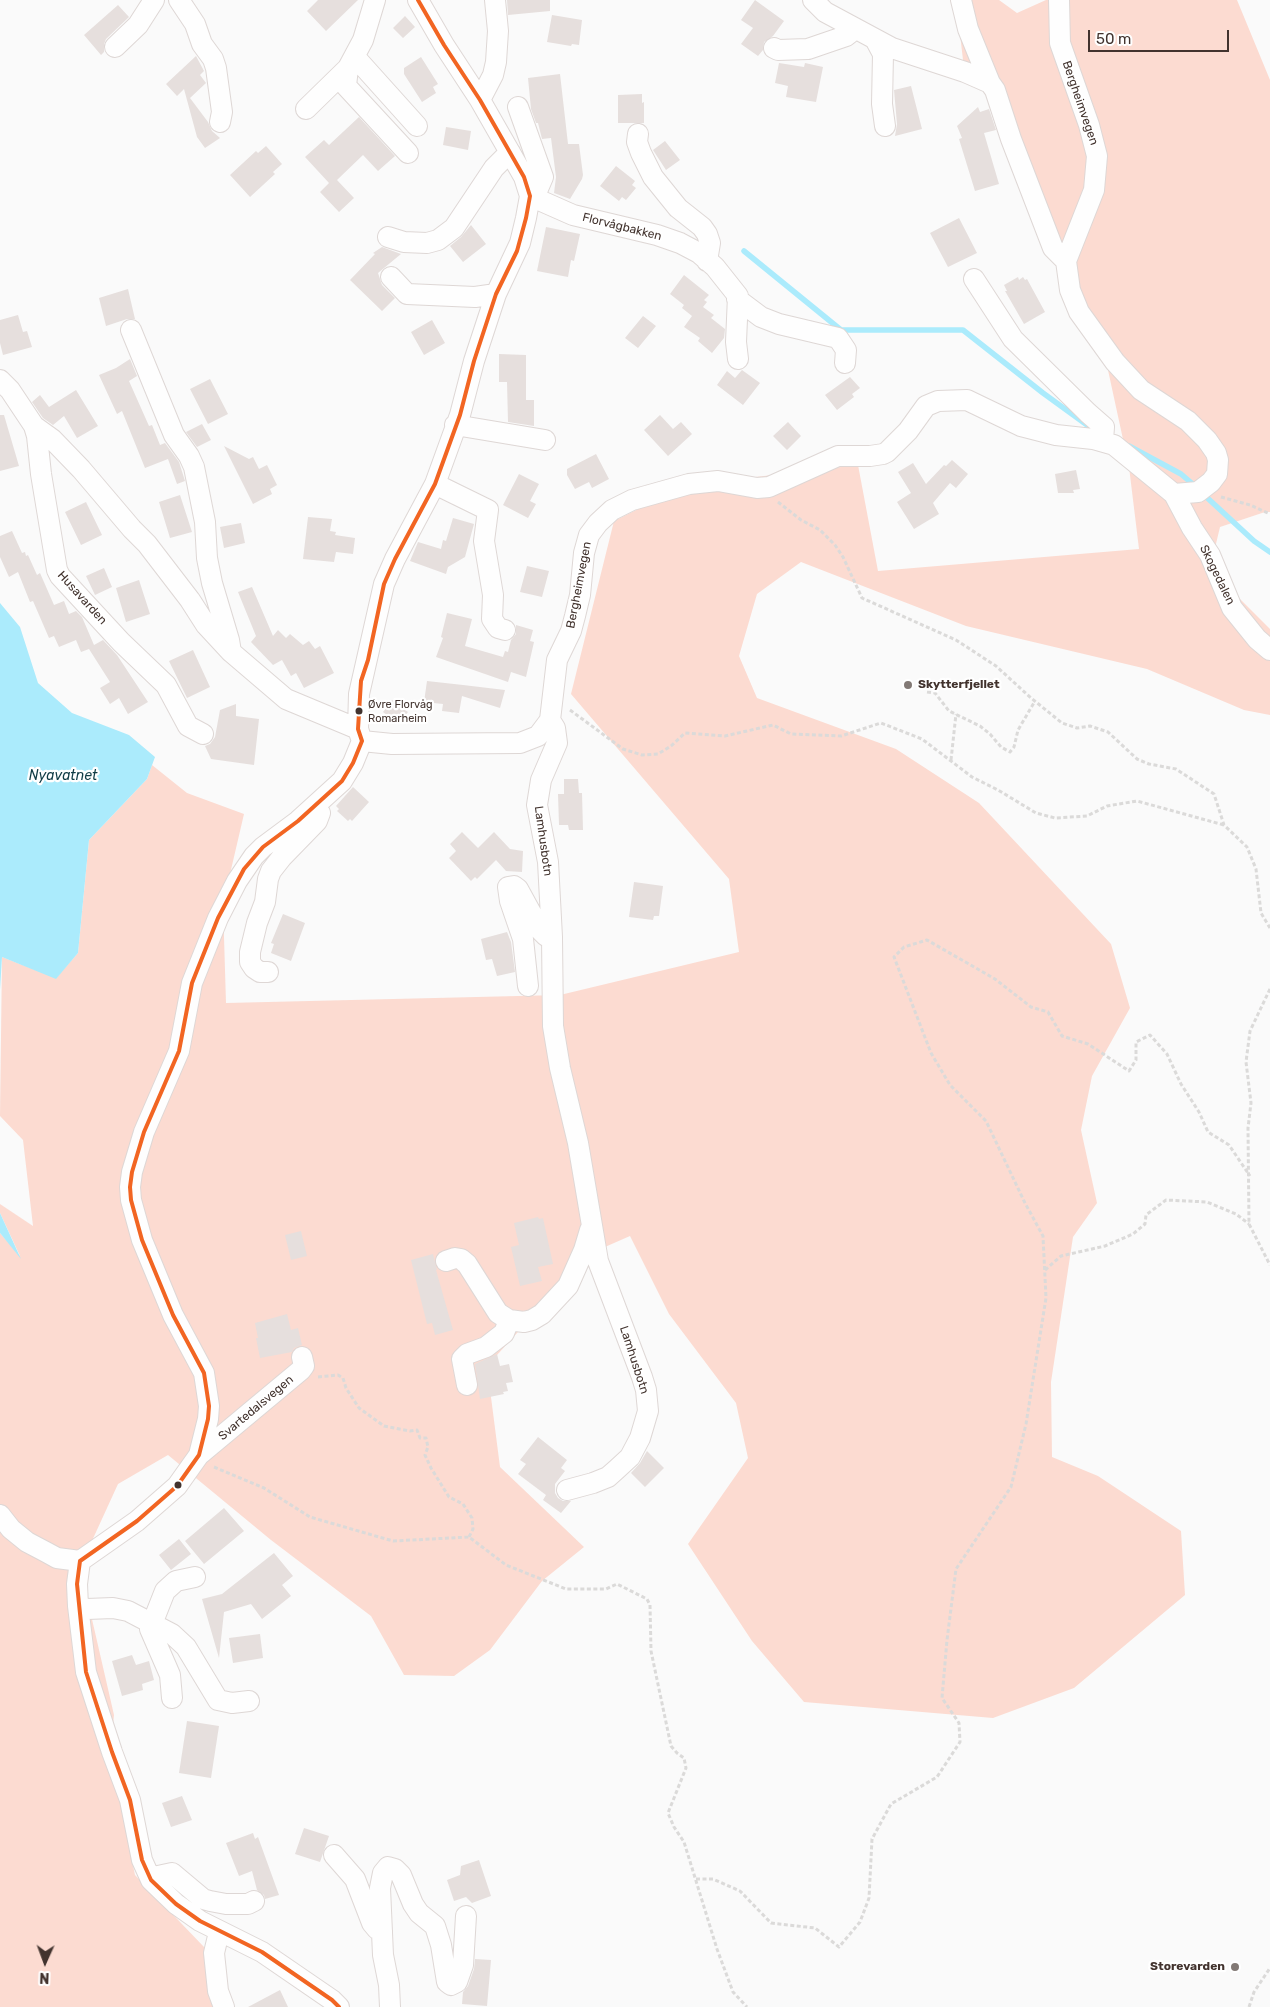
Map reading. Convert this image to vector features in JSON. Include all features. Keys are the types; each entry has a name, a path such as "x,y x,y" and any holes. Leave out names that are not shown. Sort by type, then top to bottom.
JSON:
{"street":[{"path":"115,47 138,25 154,0"},
{"path":"179,0 195,24 202,44 213,59 222,112 220,122"},
{"path":"375,0 369,22 351,62 346,86 408,153"},
{"path":"418,0 444,46 480,100 524,177 532,197"},
{"path":"480,100 493,76 496,62 498,31 495,0"},
{"path":"812,0 825,12 892,48 965,72 990,83"},
{"path":"962,0 968,29 990,83 995,90 1011,139 1053,248 1066,261"},
{"name":"Bergheimvegen","path":"1059,0 1060,43 1089,125 1097,156 1094,190 1066,261 1070,290 1079,312 1115,362 1141,390 1198,430 1216,453 1217,474 1211,482 1198,492"},
{"path":"774,48 778,50 808,49 846,36 854,29"},
{"path":"876,39 883,54 882,104 885,126"},
{"path":"306,110 351,62"},
{"path":"351,62 417,126"},
{"path":"518,107 543,177 532,197 520,243 496,294 435,484 395,559 384,584 368,660 361,681 360,735 392,744 520,743 538,736 550,720"},
{"path":"638,134 641,154 654,178 678,208 702,227 707,234 710,242 707,261"},
{"path":"388,237 404,242 428,243 438,240 454,228 494,168 510,152"},
{"name":"Florvågbakken","path":"532,197 582,218 616,224 680,243 699,253 734,289 738,296 737,299 761,317 778,324 838,338 846,350 845,363"},
{"path":"391,277 407,294 475,298 496,294"},
{"path":"974,279 1013,338 1104,427 1103,441"},
{"path":"737,299 736,342 738,359"},
{"path":"131,330 132,337 152,378 174,435 189,456 194,467 205,522 207,558 212,583 231,652"},
{"name":"Husavarden","path":"0,380 10,390 34,426 37,436 56,570 121,642 166,685 188,726 203,734"},
{"name":"Bergheimvegen","path":"550,720 557,660 571,631 575,616 580,595 584,553 589,535 598,523 612,510 632,500 690,484 718,482 757,488 768,487 838,456 870,456 887,452 908,431 926,406 938,401 967,400 1021,426 1056,436 1103,441 1122,450 1174,494"},
{"path":"455,425 545,440"},
{"name":"Husavarden","path":"34,426 52,439 75,463 147,544 190,600 206,625 231,652 286,699 360,735"},
{"path":"435,484 488,510 484,541 493,595 492,619 498,628 505,630"},
{"path":"1174,494 1198,492"},
{"name":"Skogedalen","path":"1174,494 1192,528 1210,556 1232,608 1257,639 1270,650"},
{"name":"Lamhusbotn","path":"550,720 555,728 557,743 541,780 537,805 548,862 552,937 553,1026 578,1143 598,1261 642,1377 648,1412 640,1438 630,1457 617,1470 608,1477 567,1490"},
{"name":"Svartedalsvegen","path":"197,1459 208,1419 209,1406 204,1373 173,1316 142,1240 131,1200 132,1172 144,1132 179,1051 192,983 218,918 237,881 254,856 321,801 342,781 353,763 360,735"},
{"name":"Svartedalsvegen","path":"268,972 260,972 254,968 250,962 250,952 257,923 265,902 268,879 271,871 282,857 316,821 322,806 321,801"},
{"path":"528,986 523,939 510,900 508,887 514,886 518,889 541,930 546,936 552,937"},
{"name":"Lamhusbotn","path":"509,1320 524,1322 532,1320 542,1314 568,1286 584,1250 591,1220"},
{"path":"446,1261 455,1258 461,1259 467,1264 498,1313 509,1320 504,1333 486,1346 467,1354 462,1359 467,1385"},
{"name":"Svartedalsvegen","path":"80,1561 137,1521 177,1486 197,1459 304,1366 302,1357"},
{"path":"0,1515 11,1529 27,1542 66,1560 80,1561 78,1606 86,1672 130,1800 137,1842 142,1860 151,1880 176,1904 219,1932 262,1952 332,2000 339,2007"},
{"path":"172,1698 170,1675 150,1629 151,1623 165,1591 172,1584 195,1576"},
{"path":"78,1606 121,1609 172,1634 186,1647 218,1700 232,1703 248,1701"},
{"path":"334,1854 355,1879 372,1923 377,1929 382,1931"},
{"path":"390,2007 389,1986 383,1954 381,1879 388,1867 392,1867 401,1875 413,1904 419,1913 435,1926 441,1945 447,1982 454,1986 461,1975 463,1965 466,1916"},
{"path":"151,1880 158,1876 172,1873 203,1899 226,1904 248,1904 254,1901"},
{"path":"219,1932 214,1953 218,1991 224,2007"}],"path":[{"path":"768,487 777,501 801,520 820,530 835,545 843,557 862,598 956,640 996,666 1062,723 1077,728 1090,726 1108,732 1137,758 1149,764 1176,769 1214,794 1224,825"},
{"path":"1198,492 1250,505 1270,514"},
{"path":"927,692 935,693 949,710 980,726 1001,747 1010,752 1014,747 1018,730 1035,701"},
{"path":"552,697 623,749 642,755 658,754 671,746 685,733 725,736 773,725 791,734 841,736 881,723 922,739 972,777 1036,813 1055,818 1086,816 1107,806 1137,801 1224,825 1247,847 1256,870 1261,913 1270,928"},
{"path":"950,761 956,714"},
{"path":"696,1879 713,1879 740,1891 771,1923 815,1928 839,1947 860,1922 869,1898 872,1839 891,1804 937,1777 960,1742 959,1724 942,1698 956,1569 1011,1487 1026,1424 1046,1298 1044,1236 1025,1203 986,1121 950,1085 931,1053 894,957 904,947 927,940 996,979 1031,1007 1048,1012 1062,1036 1088,1044 1129,1071 1136,1060 1136,1042 1150,1035 1168,1054 1181,1084 1200,1112 1208,1132 1230,1146 1250,1176"},
{"path":"1270,989 1250,1031 1246,1062 1251,1103 1248,1128 1250,1176 1247,1201 1249,1224 1270,1265"},
{"path":"1045,1271 1061,1256 1105,1246 1133,1234 1145,1224 1146,1215 1166,1200 1207,1202 1236,1214 1249,1224"},
{"path":"290,1379 338,1375 343,1378 346,1388 358,1408 384,1426 410,1432 417,1430 420,1438 426,1438 428,1448 425,1455 449,1497 463,1504 472,1518 473,1529 469,1537"},
{"path":"197,1459 264,1488 310,1517 392,1541 469,1537 506,1565 566,1590 606,1589 617,1584 647,1599 650,1605 651,1650 672,1746 677,1754 684,1758 686,1768 668,1813 674,1828 684,1842 717,1949 733,1992 747,2007"},
{"path":"1249,2007 1254,1992 1270,1968"}],"shaded area":[{"path":"956,0 999,0 1017,13 1046,0 1237,0 1270,80 1270,512 1220,527 1210,569 1270,629 1270,715 1244,710 1147,669 966,626 801,562 757,594 739,656 757,698 896,749 979,803 1111,944 1130,1008 1092,1076 1081,1130 1097,1203 1073,1237 1051,1382 1052,1457 1098,1476 1181,1531 1185,1595 1074,1688 993,1718 804,1702 752,1641 688,1544 748,1458 736,1403 669,1314 630,1236 589,1254 487,1366 500,1467 584,1547 542,1581 490,1650 454,1676 404,1675 371,1616 271,1540 168,1455 118,1484 80,1567 114,1715 110,1754 135,1875 204,1947 221,2007 0,2007 0,1233 20,1256 0,1213 0,1204 33,1226 23,1140 0,1116 2,957 56,978 78,953 89,840 147,779 152,765 187,793 244,814 223,904 226,1003 560,995 739,952 729,879 571,694 614,521 687,485 858,465 878,571 1139,549 1129,467 1103,347 999,93 965,77"}],"water":[{"name":"Nyavatnet","path":"0,603 20,627 38,683 72,713 129,735 155,757 147,779 89,840 78,953 56,979 2,957 0,990"},
{"path":"0,1213 21,1259 0,1233"}],"building":[{"path":"318,0 358,0 326,31 307,11"},
{"path":"507,0 550,0 550,11 508,15"},
{"path":"755,0 784,21 773,36 764,42 763,50 758,56 741,44 753,28 741,20"},
{"path":"118,5 129,17 106,39 104,52 101,55 84,35"},
{"path":"552,15 582,20 579,45 572,44 571,46 547,42"},
{"path":"405,16 415,27 403,38 393,28"},
{"path":"196,56 204,71 200,75 206,83 190,98 208,122 212,131 220,138 205,148 197,137 184,89 177,96 166,84"},
{"path":"421,57 438,84 433,87 436,93 422,102 404,74 404,68"},
{"path":"779,63 804,67 805,63 823,67 816,102 786,97 788,86 775,83"},
{"path":"560,74 568,144 579,144 583,175 570,199 554,193 556,177 551,138 542,139 538,123 536,123 531,109 528,78"},
{"path":"911,86 922,129 895,136 897,124 894,90"},
{"path":"642,94 644,123 618,123 618,95"},
{"path":"978,107 980,112 989,109 996,130 984,133 999,184 975,191 959,139 962,138 957,126"},
{"path":"359,117 395,156 378,171 363,155 337,180 354,198 339,212 320,192 329,183 305,157 324,140 329,145"},
{"path":"446,127 471,131 468,150 443,145"},
{"path":"665,141 680,160 666,170 653,150"},
{"path":"266,146 282,164 273,172 275,174 250,197 230,175 256,151 258,153"},
{"path":"616,166 635,181 632,185 636,188 626,200 622,197 619,201 600,186"},
{"path":"959,218 977,253 948,267 930,233"},
{"path":"471,225 486,244 463,262 450,246"},
{"path":"546,227 580,234 574,261 571,260 568,277 537,271"},
{"path":"382,247 401,254 378,273 382,285 395,298 382,311 350,280 375,254 373,253"},
{"path":"684,275 709,295 704,300 707,302 703,307 714,315 711,318 725,329 724,338 712,353 698,341 700,338 684,327 692,316 682,308 684,305 670,294"},
{"path":"1018,277 1019,280 1023,277 1025,280 1027,279 1045,312 1024,324 1005,291 1007,291 1004,285"},
{"path":"128,289 135,319 127,319 106,326 99,298"},
{"path":"18,315 23,332 27,331 32,347 3,355 0,343 0,320"},
{"path":"643,316 656,326 638,348 625,338"},
{"path":"432,320 445,343 424,355 411,332"},
{"path":"499,354 526,355 526,400 534,400 534,426 508,422 507,382 499,382"},
{"path":"130,359 137,376 129,381 149,426 152,425 160,445 165,443 179,462 185,481 177,484 168,459 145,468 122,411 117,414 99,375 116,368"},
{"path":"742,370 760,383 743,405 717,385 727,371 735,378"},
{"path":"850,377 860,388 852,394 854,397 837,410 825,395"},
{"path":"210,379 228,414 208,424 190,389"},
{"path":"76,390 98,426 77,438 64,416 53,425 43,418 32,402 40,395 49,407"},
{"path":"0,415 4,415 19,466 0,471"},
{"path":"660,415 673,429 681,422 692,434 668,456 644,430"},
{"path":"788,422 801,436 787,450 773,436"},
{"path":"202,424 211,440 197,447 186,432"},
{"path":"224,446 249,459 253,457 259,469 267,465 277,485 270,489 272,494 253,504"},
{"path":"596,454 609,479 592,488 589,482 575,489 567,475 567,469"},
{"path":"952,460 968,474 956,488 950,483 933,503 939,514 914,529 897,502 911,493 898,472 913,463 926,484 944,465 946,466"},
{"path":"1076,470 1080,489 1073,490 1074,493 1058,493 1055,474"},
{"path":"519,474 539,484 530,501 536,504 528,518 503,505"},
{"path":"180,495 192,532 170,538 159,502"},
{"path":"86,502 102,535 81,545 65,512"},
{"path":"308,517 332,519 330,531 336,532 335,535 355,538 353,554 336,552 334,562 303,559"},
{"path":"453,518 474,524 465,557 448,567 446,574 410,561 418,542 441,549 443,540 446,541"},
{"path":"241,523 245,543 224,548 220,527"},
{"path":"12,531 22,553 25,552 26,556 28,555 37,575 40,573 54,605 64,601 69,614 76,611 82,617 94,645 103,640 117,655 148,702 128,714 119,698 110,704 100,688 110,682 89,649 81,652 76,640 59,647 54,636 49,638 33,601 30,602 18,572 9,577 0,557 0,536"},
{"path":"527,566 549,571 542,597 520,592"},
{"path":"104,568 112,587 95,595 86,576"},
{"path":"139,580 150,614 126,622 116,588"},
{"path":"252,587 273,636 278,630 286,638 290,634 303,645 309,641 315,649 320,646 334,673 304,688 296,673 291,676 282,660 273,665 251,642 256,636 238,592"},
{"path":"447,613 472,619 465,646 503,657 505,651 508,652 511,640 516,634 516,625 533,630 530,641 534,642 526,677 511,672 508,682 436,657 443,638 441,637"},
{"path":"193,650 210,687 187,698 169,661"},
{"path":"427,681 505,690 500,708 462,696 459,713 442,711 443,704 424,702"},
{"path":"392,700 408,712 398,724 383,712"},
{"path":"236,704 236,716 259,719 254,765 211,759 205,746 210,744 215,737 220,710"},
{"path":"564,779 578,779 579,793 582,793 583,830 569,830 568,825 559,825 558,794 564,794"},
{"path":"353,787 369,802 352,821 350,819 348,821 337,811 339,809 336,806"},
{"path":"462,832 478,848 494,832 510,849 523,851 522,872 506,871 496,860 477,879 475,877 471,881 449,858 456,851 450,844"},
{"path":"634,882 663,886 659,916 654,916 653,920 629,917"},
{"path":"283,914 305,923 291,961 271,953 274,944 271,943"},
{"path":"507,932 511,942 515,972 497,976 492,959 486,960 481,939"},
{"path":"538,1217 539,1219 543,1218 553,1264 538,1267 542,1281 520,1286 511,1247 519,1245 514,1223"},
{"path":"301,1231 307,1256 291,1260 285,1235"},
{"path":"433,1254 453,1330 435,1335 432,1323 427,1324 411,1260"},
{"path":"287,1314 291,1330 298,1328 302,1345 294,1348 292,1352 260,1358 255,1323"},
{"path":"497,1354 500,1366 509,1364 513,1382 506,1383 508,1391 503,1392 504,1394 480,1399 475,1364"},
{"path":"538,1437 567,1460 561,1468 565,1471 555,1484 555,1493 558,1498 563,1501 571,1501 561,1513 543,1500 546,1495 518,1474 526,1464 520,1460"},
{"path":"647,1451 664,1468 645,1487 631,1473"},
{"path":"224,1508 244,1531 204,1564 185,1541"},
{"path":"179,1539 191,1554 171,1570 159,1555"},
{"path":"274,1553 293,1576 282,1585 291,1596 262,1619 251,1604 224,1612 219,1658 202,1599 222,1594"},
{"path":"260,1634 263,1658 233,1663 229,1638"},
{"path":"132,1655 136,1665 149,1661 154,1680 142,1684 143,1690 122,1696 112,1661"},
{"path":"187,1721 219,1726 211,1778 179,1773"},
{"path":"182,1796 192,1820 171,1827 162,1803"},
{"path":"304,1828 329,1836 320,1862 295,1854"},
{"path":"253,1833 255,1839 258,1837 279,1895 265,1899 264,1895 257,1890 252,1871 239,1876 226,1843"},
{"path":"479,1860 491,1896 472,1903 466,1897 454,1901 447,1880 460,1875 461,1866"},
{"path":"475,1959 491,1960 487,2006 462,2004 463,1992 468,1986 474,1969"},
{"path":"280,1990 288,2007 248,2007"}],"waterway":[{"path":"744,251 841,330 963,330 1087,425"},
{"path":"1129,446 1181,474 1195,486"},
{"path":"1202,493 1254,541 1270,552"}],"transit line":[{"path":"339,2007 332,2000 262,1952 200,1921 176,1904 151,1880 142,1860 130,1800 86,1672 77,1584 80,1561 137,1521 177,1486 199,1455 208,1419 209,1406 204,1373 173,1315 142,1240 131,1200 130,1187 132,1172 144,1132 179,1051 192,983 218,918 244,869 263,847 298,821 342,781 353,763 362,741 358,729 361,681 368,660 384,584 395,559 435,484 460,415 474,361 496,294 517,251 526,218 530,196 524,177 480,100 444,45 418,0"}],"place":[{"name":"Skytterfjellet","path":"908,685"},
{"name":"Øvre Florvåg Romarheim","path":"359,711"},
{"name":"Storevarden","path":"1235,1967"}]}
